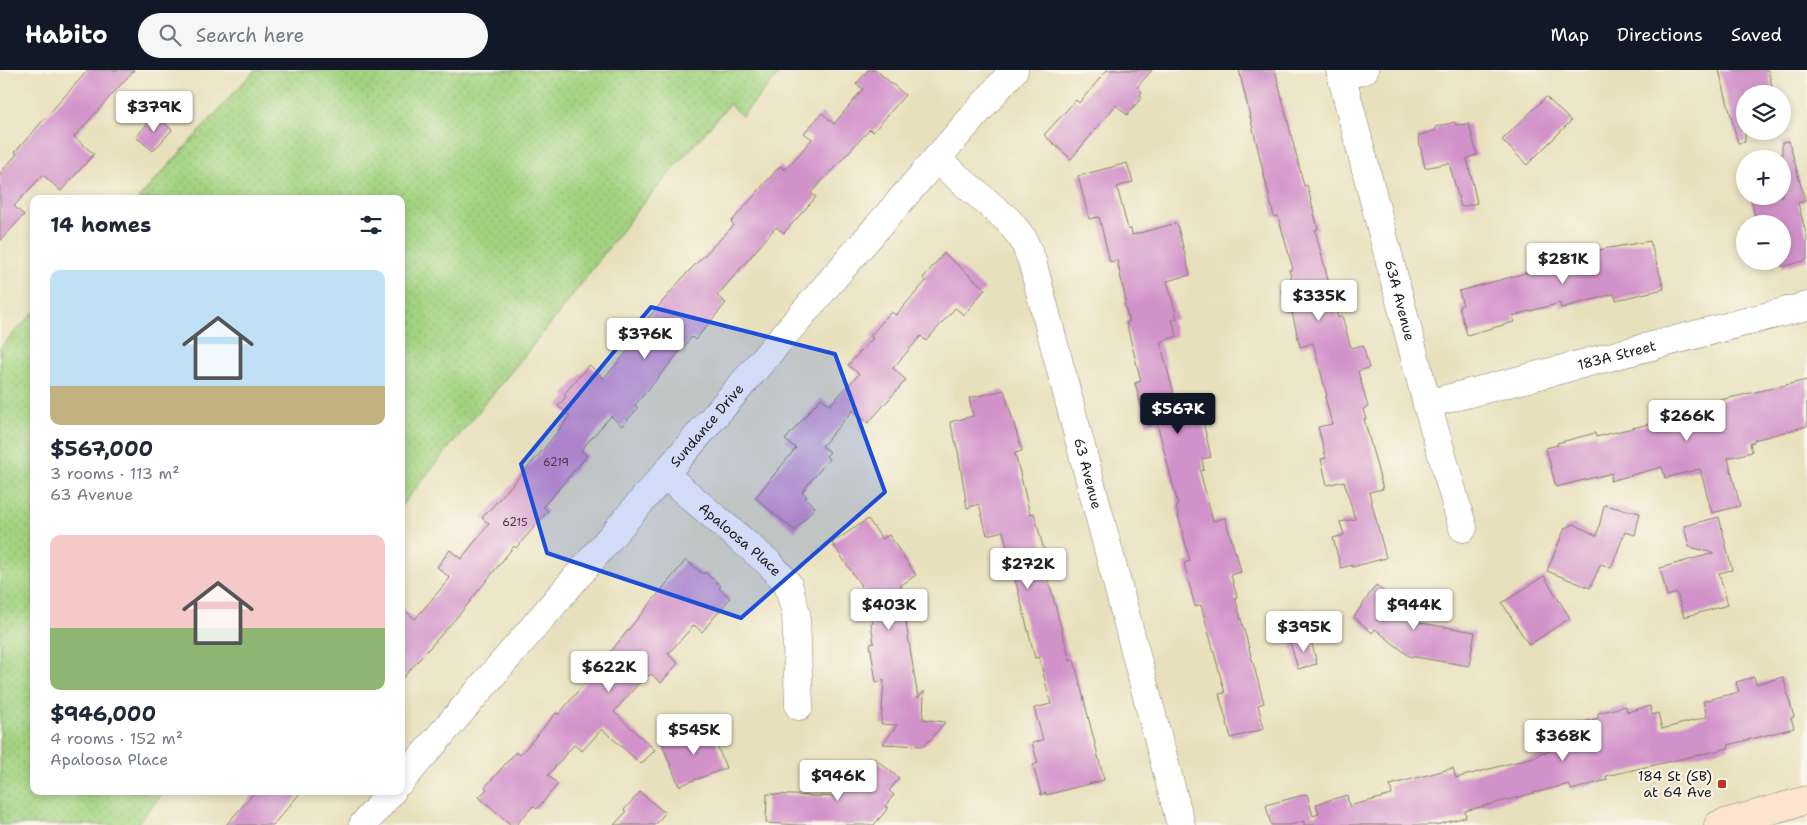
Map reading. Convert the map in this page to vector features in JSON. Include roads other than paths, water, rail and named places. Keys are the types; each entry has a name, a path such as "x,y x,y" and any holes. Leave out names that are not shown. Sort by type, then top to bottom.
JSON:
{"main road":[{"path":"1718,825 1807,800"}],"street":[{"name":"Sundance Drive","path":"405,776 665,475 782,336 1014,70"},
{"name":"63A Avenue","path":"1349,72 1428,404 1463,528"},
{"name":"63 Avenue","path":"936,158 1008,220 1023,239 1032,261 1182,825"},
{"name":"183A Street","path":"1428,404 1807,306"},
{"name":"Apaloosa Place","path":"665,475 770,564 788,584 796,613 799,706"},
{"path":"363,825 389,795"}],"place":[{"name":"184 St (SB) at 64 Ave","path":"1722,784"}]}
